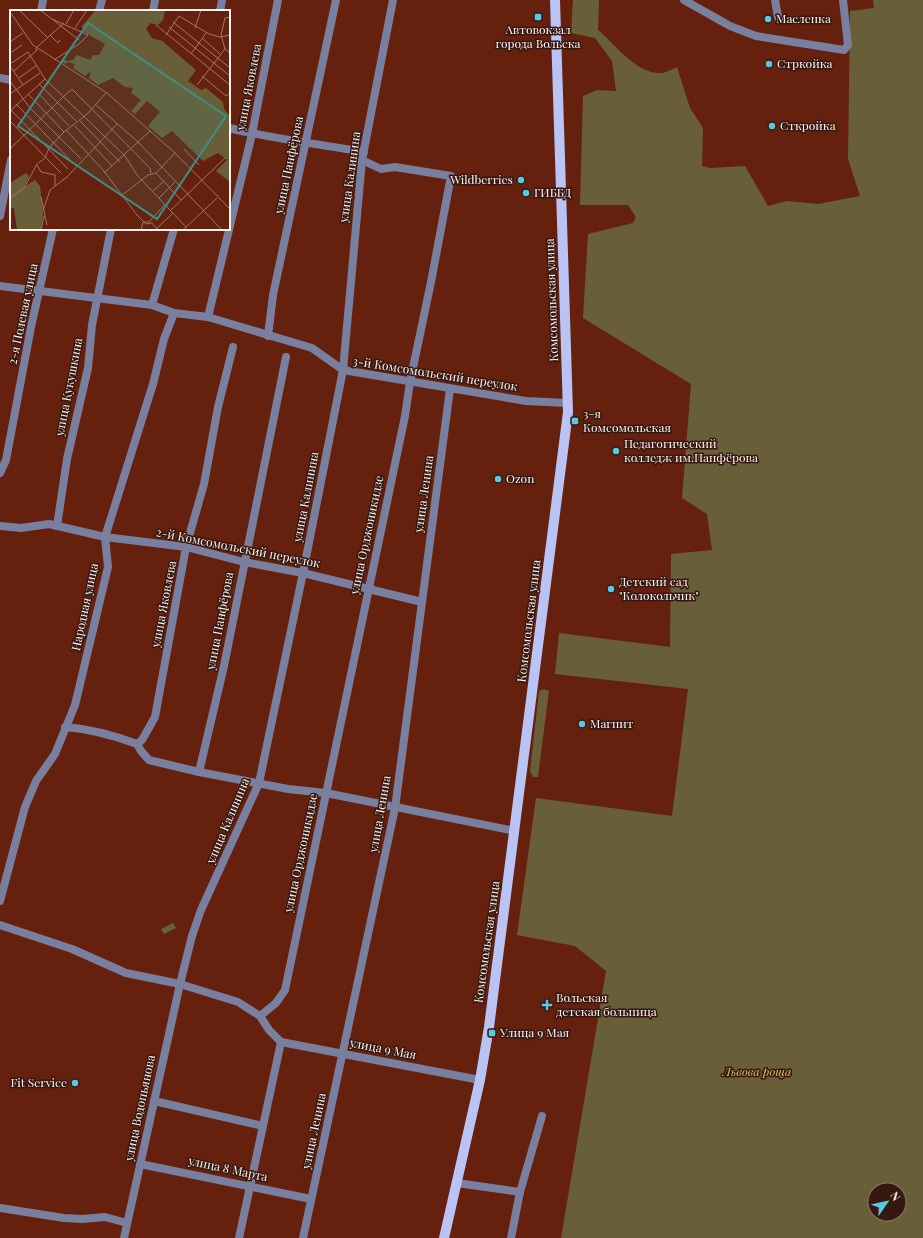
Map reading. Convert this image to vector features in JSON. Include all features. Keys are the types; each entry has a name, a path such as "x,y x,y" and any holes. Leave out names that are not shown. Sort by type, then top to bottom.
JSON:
{"main road":[{"name":"Комсомольская улица","path":"444,1238 480,1080 515,831 568,403 555,0"}],"street":[{"path":"40,10 43,0"},
{"path":"100,10 102,0"},
{"path":"153,10 155,0"},
{"path":"220,10 222,0"},
{"name":"улица Яковлева","path":"230,226 252,134 278,0"},
{"name":"улица Панфёрова","path":"268,336 273,295 336,0"},
{"name":"улица Калинина","path":"180,984 192,936 201,910 259,783 304,573 343,370 363,156 393,0"},
{"path":"684,0 730,26 756,36 844,50 848,45 843,0"},
{"path":"775,0 778,17"},
{"path":"0,78 10,80"},
{"path":"230,128 252,134 306,141 363,156"},
{"name":"улица Орджоникидзе","path":"260,1016 276,1003 285,990 405,416 410,382 451,176 395,167 381,169 363,156"},
{"path":"0,216 10,165"},
{"name":"2-я Полевая улица","path":"0,474 6,460 31,327 53,230"},
{"name":"улица Кукушкина","path":"57,526 67,459 88,368 97,298 111,230"},
{"path":"152,305 174,230"},
{"name":"улица Яковлева","path":"208,317 229,230"},
{"name":"3-й Комсомольский переулок","path":"0,286 152,305 174,312 208,317 312,348 343,370 526,401 568,403"},
{"name":"Народная улица","path":"0,901 25,808 36,781 55,754 75,705 108,567 106,537 153,384 164,339 174,312"},
{"name":"улица Яковлева","path":"137,744 142,740 155,718 186,548 204,484 218,407 233,347"},
{"name":"улица Панфёрова","path":"199,772 224,666 286,357"},
{"name":"улица Ленина","path":"303,1238 395,808 450,389"},
{"name":"2-й Комсомольский переулок","path":"0,526 21,528 49,524 106,537 186,548 244,562 304,573 422,602"},
{"path":"65,728 86,728 107,733 137,744 149,760 199,772 288,789 326,793 515,831"},
{"path":"0,925 72,950 126,973 180,984 238,1002 260,1016 269,1030 281,1042 240,1238"},
{"name":"улица Водопьянова","path":"124,1238 180,984"},
{"name":"улица 9 Мая","path":"281,1042 480,1080"},
{"path":"154,1101 263,1126"},
{"path":"511,1238 520,1192 542,1116"},
{"name":"улица 8 Марта","path":"140,1164 311,1199"},
{"path":"457,1183 520,1192"},
{"path":"0,1208 64,1218 82,1219 105,1217 127,1223"}],"green space":[{"name":"Львова роща","path":"573,0 599,0 598,30 627,58 636,64 644,69 662,73 677,67 690,108 703,128 702,166 710,168 745,166 768,206 787,201 818,204 860,196 848,159 850,11 874,8 873,0 923,0 923,1238 561,1238 606,971 575,946 517,935 536,798 672,816 688,689 555,674 559,633 670,647 671,554 712,550 707,514 682,498 691,384 583,318 588,234 633,223 636,217 628,205 580,205 583,96 597,90 616,91 612,61 595,38 571,33"},
{"path":"544,689 549,691 538,777 533,777 530,771 539,691"},
{"path":"173,923 176,928 164,934 161,929"}],"place":[{"name":"Автовокзал города Вольска","path":"538,17"},
{"name":"Масленка","path":"768,19"},
{"name":"Стркойка","path":"769,64"},
{"name":"Сткройка","path":"772,126"},
{"name":"Wildberries","path":"521,180"},
{"name":"ГИББД","path":"526,193"},
{"name":"3-я Комсомольская","path":"575,421"},
{"name":"Педагогический колледж им.Панфёрова","path":"616,451"},
{"name":"Ozon","path":"498,479"},
{"name":"Детский сад \"Колокольчик\"","path":"611,589"},
{"name":"Магнит","path":"582,724"},
{"name":"Вольская детская больница","path":"547,1005"},
{"name":"Улица 9 Мая","path":"492,1033"},
{"name":"Fit Service","path":"75,1083"}]}
